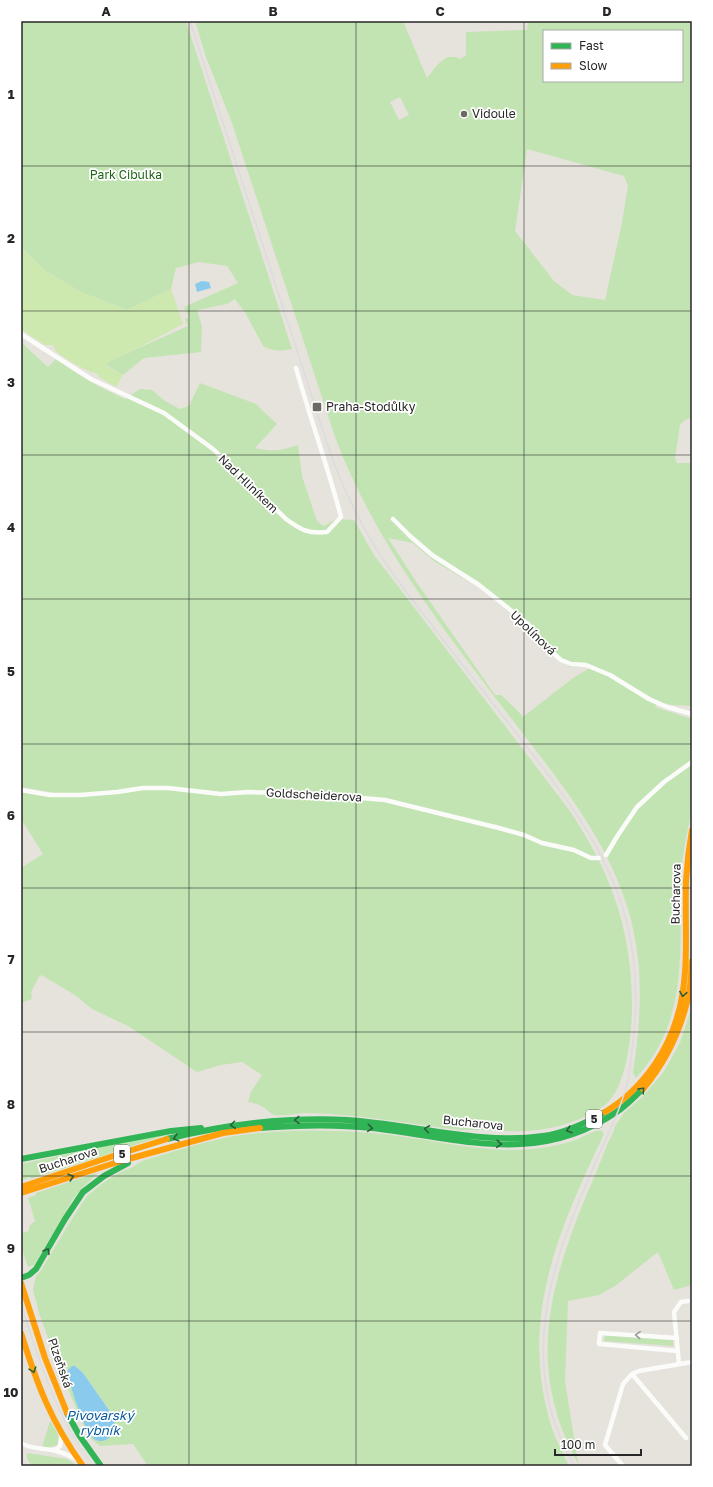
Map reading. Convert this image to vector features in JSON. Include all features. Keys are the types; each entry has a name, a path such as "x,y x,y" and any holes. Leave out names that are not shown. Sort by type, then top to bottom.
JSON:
{"main road":[{"name":"Bucharova","path":"33,1186 131,1151 214,1128 253,1126 315,1119 360,1121 482,1136 521,1138 552,1134 574,1128 590,1121 613,1108 637,1087 652,1068 664,1049 678,1016 686,971 686,879 692,830"},
{"name":"Bucharova","path":"275,1124 355,1127 503,1144 541,1143 581,1132 606,1119 627,1105 639,1094 659,1070 676,1041 685,1014 690,992 692,961"},
{"name":"Bucharova","path":"33,1186 253,1126"},
{"path":"22,1158 171,1131 192,1128 214,1128"},
{"path":"21,1278 29,1275 36,1269 83,1192 104,1176 140,1156"},
{"name":"5","path":"21,1187 33,1186"},
{"name":"5","path":"21,1194 33,1186"},
{"name":"Plzeňská","path":"21,1283 49,1369 62,1401 76,1432 101,1466"},
{"path":"21,1333 48,1409 81,1464"}],"street":[{"name":"Nad Hliníkem","path":"21,334 90,379 164,413 212,449 286,519 298,528 308,533 327,532 341,517 325,461 307,410 296,368"},
{"name":"Upolínová","path":"393,519 432,555 479,585 528,624 546,647 561,660 571,664 586,665 610,675 649,699 667,707 692,714"},
{"path":"606,855 638,807 664,782 692,762"},
{"name":"Goldscheiderova","path":"21,790 50,795 80,795 144,788 168,788 221,794 248,792 315,794 385,800 499,828 524,835 542,843 574,850 591,858 599,858"},
{"path":"679,1364 674,1312 681,1302 688,1301"},
{"path":"677,1338 600,1333 599,1344 678,1351"},
{"path":"623,1466 605,1445 623,1384 632,1374 639,1371 692,1362"},
{"path":"632,1374 686,1438"},
{"path":"51,1450 57,1449 60,1446 62,1434"},
{"path":"21,1443 40,1449 67,1454 81,1464"}],"green space":[{"name":"Park Cibulka","path":"21,21 186,21 292,349 278,350 263,346 246,314 235,299 227,304 197,310 202,327 201,352 144,358 123,375 106,365 110,361 188,326 185,319 189,317 184,307 238,283 227,266 199,262 176,268 171,289 127,310 81,292 44,270 21,247"},
{"path":"195,21 403,21 427,78 437,65 447,57 456,57 460,59 466,55 466,32 527,30 528,21 692,21 692,418 685,420 680,425 675,458 677,463 692,463 692,706 673,705 658,702 655,707 692,719 692,804 683,860 680,951 674,1004 667,1030 654,1054 636,1078 633,1073 640,1006 640,985 636,941 624,897 614,873 603,850 576,805 546,763 438,621 391,550 370,514 351,476 335,437 232,123 206,57","holes":["400,97 409,115 399,120 390,102","527,149 624,176 628,186 621,228 605,300 572,295 554,281 515,231","388,538 413,543 434,561 478,587 523,623 545,649 559,661 571,667 588,667 588,669 573,678 523,717 501,695 495,695 417,583"]},
{"path":"21,247 44,270 81,292 127,310 171,289 183,324 110,361 106,366 123,375 116,387 99,377 96,373 63,357 56,351 53,345 44,345 21,329"},
{"path":"21,340 26,347 48,367 56,359 89,381 125,399 140,389 152,390 165,401 180,409 189,406 200,383 256,404 277,424 255,448 276,450 286,449 298,445 302,476 317,521 324,526 336,519 354,520 374,555 567,807 595,853 616,901 623,926 628,951 632,1006 631,1030 627,1058 619,1085 613,1096 604,1106 589,1115 574,1121 549,1128 524,1131 460,1130 379,1119 327,1114 303,1113 275,1115 259,1105 248,1102 251,1092 262,1075 242,1062 221,1065 197,1072 128,1026 92,1009 75,995 40,975 31,992 32,999 21,1003 21,868 43,854 21,819 21,792 61,794 21,787"},
{"path":"692,1007 692,1285 674,1290 658,1252 615,1286 599,1295 568,1301 565,1381 578,1463 581,1466 579,1466 560,1425 550,1383 548,1356 549,1330 552,1304 558,1278 574,1226 615,1126 624,1113 642,1097 663,1073 680,1043"},
{"path":"317,1130 354,1132 390,1135 482,1148 519,1150 567,1143 601,1130 604,1134 574,1200 550,1268 543,1302 539,1337 541,1373 547,1410 553,1432 569,1466 148,1466 133,1444 100,1446 88,1436 59,1368 39,1313 33,1290 36,1276 40,1272 87,1196 107,1180 142,1161 214,1140 278,1131","holes":["75,1366 83,1373 111,1413 114,1420 82,1417 67,1371"]},
{"path":"166,1135 31,1179 30,1177 23,1180 21,1178 21,1164 118,1143"},
{"path":"96,1173 97,1174 73,1199 34,1265 28,1267 21,1246 21,1228 23,1233 29,1231 29,1226 35,1221 28,1198 36,1195 36,1193"},
{"path":"605,1335 673,1340 673,1346 604,1341"},
{"path":"50,1421 58,1435 57,1445 48,1448 42,1447"},
{"path":"27,1453 67,1459 77,1466 32,1466 27,1459"}],"water":[{"path":"202,281 209,282 211,288 197,292 195,284"},
{"name":"Pivovarský rybník","path":"72,1366 75,1366 83,1373 111,1413 115,1425 113,1433 110,1437 103,1441 96,1440 88,1432 67,1371"}],"tram line":[{"path":"21,1304 42,1368 59,1409 80,1447 93,1466"}],"railway":[{"path":"190,21 329,449 341,481 355,511 390,570 542,766 576,814 605,864 617,891 626,919 633,954 636,988 635,1023 628,1080 616,1117 581,1195 559,1255 551,1285 543,1347 545,1379 551,1411 561,1439 574,1466"}],"traffic: fast":[{"path":"260,1128 330,1125 372,1128 467,1142 528,1144 558,1139 588,1128 618,1111 643,1089"},
{"path":"167,1139 212,1129 257,1123 324,1119 371,1122 470,1136 519,1138 559,1133 583,1124 605,1112"},
{"path":"21,1159 171,1131 201,1128"},
{"path":"21,1278 29,1275 36,1269 65,1219 83,1192 104,1176 128,1163"},
{"path":"67,1413 79,1435 101,1466"}],"traffic: slow":[{"path":"605,1112 626,1097 650,1071 668,1042 676,1020 682,998 685,975 686,881 692,830"},
{"path":"643,1089 665,1058 681,1023 689,993 692,961"},
{"path":"21,1193 121,1161 223,1133 260,1128"},
{"path":"21,1187 167,1139"},
{"path":"21,1283 45,1358 67,1413"},
{"path":"21,1333 46,1402 62,1434 83,1466"}],"place":[{"name":"Vidoule","path":"464,114"},
{"name":"Praha-Stodůlky","path":"317,407"}]}
